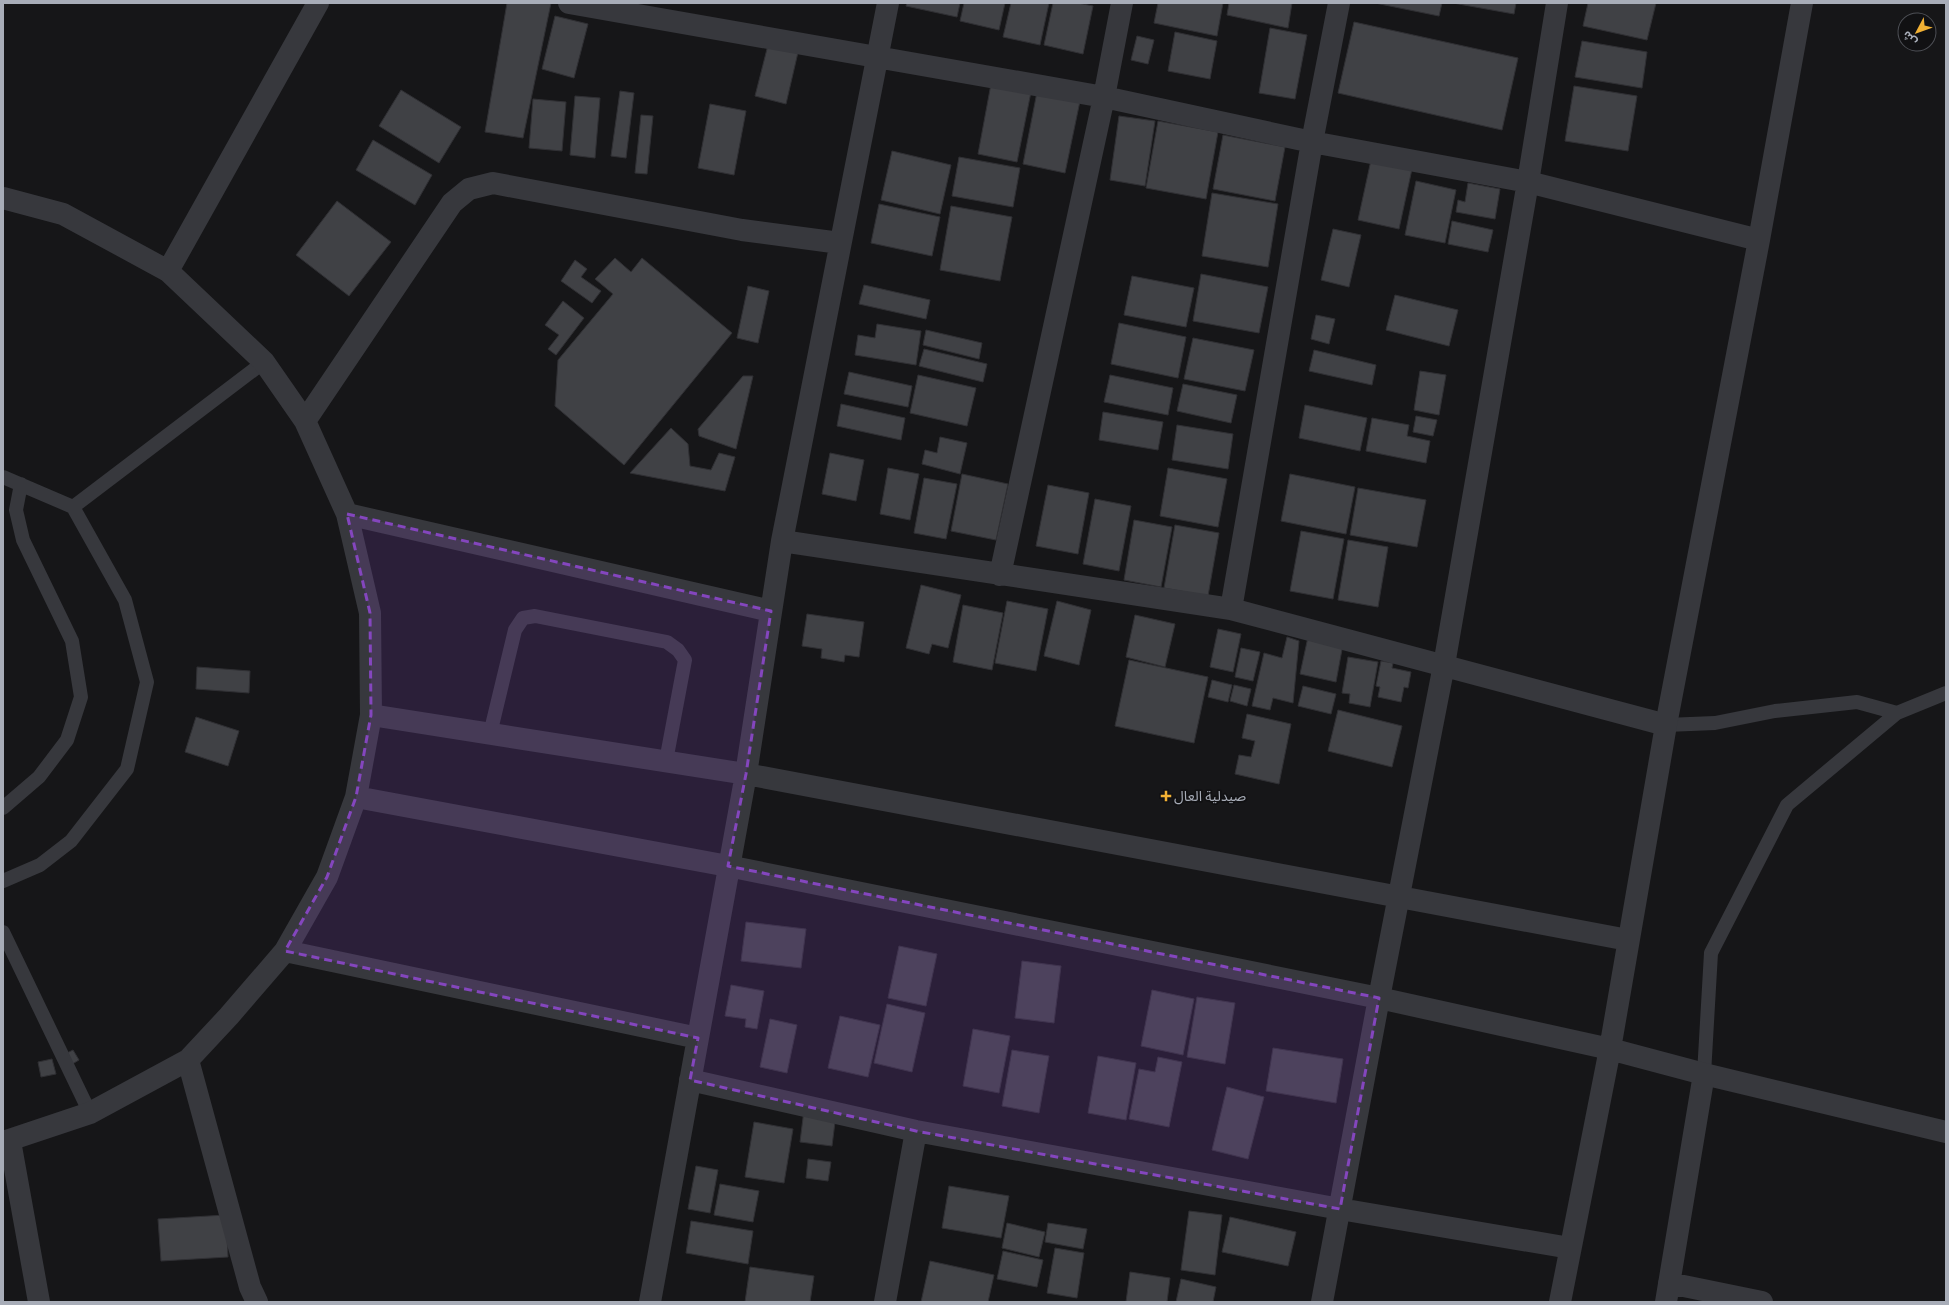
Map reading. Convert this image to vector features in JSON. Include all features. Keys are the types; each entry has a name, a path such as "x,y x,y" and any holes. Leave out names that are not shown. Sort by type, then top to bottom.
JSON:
{"street":[{"path":"168,271 318,3"},
{"path":"569,3 608,7 876,58 1104,97 1312,142 1528,182 1759,240"},
{"path":"650,1302 728,866 746,774 782,541 888,3"},
{"path":"1000,575 1104,97 1122,3"},
{"path":"1231,609 1312,142 1339,3"},
{"path":"1322,1302 1379,998 1444,665 1528,182 1557,3"},
{"path":"1560,1302 1610,1048 1666,725 1759,240 1802,3"},
{"path":"305,421 452,203 469,189 493,183 742,230 840,243"},
{"path":"3,198 63,214 168,271 264,362 305,421 347,514 370,613 371,715 356,797 327,877 284,951 229,1016 188,1060 90,1113 6,1142 39,1302"},
{"path":"347,514 771,611"},
{"path":"782,541 1231,609 1666,725"},
{"path":"371,715 746,774 1628,940"},
{"path":"356,797 728,866 1379,998 1610,1048 1704,1074 1946,1132"},
{"path":"284,951 698,1038"},
{"path":"188,1060 250,1287 257,1302"},
{"path":"1704,1074 1668,1292 1762,1302"},
{"path":"690,1080 916,1131 1340,1209 1570,1248"},
{"path":"885,1302 916,1131"}],"lane":[{"path":"72,507 264,362"},
{"path":"3,477 72,507 125,600 147,682 127,769 71,841 40,865 3,881"},
{"path":"3,808 39,777 67,740 81,697 72,641 23,540 16,510 21,484"},
{"path":"490,734 515,630 523,618 535,616 667,642 678,650 685,660 666,761"},
{"path":"1704,1074 1711,953 1787,805 1897,713 1946,693"},
{"path":"1666,725 1715,723 1775,711 1857,702 1897,713"},
{"path":"3,932 90,1113"}],"highlighted area":[{"path":"347,514 771,611 746,774 728,866 1379,998 1340,1209 916,1131 690,1080 698,1038 285,951 327,877 356,797 371,715 370,613"}],"building":[{"path":"507,3 551,3 523,138 485,132"},
{"path":"907,3 960,3 957,17 906,6"},
{"path":"964,3 1005,3 999,30 960,21"},
{"path":"1011,3 1049,3 1040,45 1003,37"},
{"path":"1053,3 1078,3 1093,6 1083,54 1044,45"},
{"path":"1158,3 1223,3 1217,36 1154,23"},
{"path":"1229,3 1292,3 1288,28 1227,15"},
{"path":"1375,3 1442,3 1439,16"},
{"path":"1453,3 1516,3 1514,14"},
{"path":"1588,3 1656,3 1647,40 1583,26"},
{"path":"555,16 588,24 574,78 542,69"},
{"path":"1354,22 1518,58 1502,130 1338,93"},
{"path":"1270,28 1307,35 1295,99 1259,93"},
{"path":"1175,32 1217,41 1210,79 1168,71"},
{"path":"1137,36 1154,40 1148,64 1131,60"},
{"path":"769,41 799,48 786,104 755,96"},
{"path":"1582,41 1647,52 1642,88 1575,77"},
{"path":"991,84 1031,92 1017,162 978,154"},
{"path":"1574,86 1637,96 1628,151 1565,141"},
{"path":"401,90 461,127 439,163 379,126"},
{"path":"620,91 634,93 626,158 611,156"},
{"path":"1037,92 1080,101 1065,173 1023,164"},
{"path":"575,96 600,98 595,158 570,155"},
{"path":"533,99 566,102 562,151 529,148"},
{"path":"710,104 746,111 734,175 698,168"},
{"path":"641,115 653,116 647,174 635,173"},
{"path":"1119,116 1155,121 1145,186 1110,180"},
{"path":"1158,121 1218,132 1206,199 1146,188"},
{"path":"1223,135 1285,147 1275,201 1213,189"},
{"path":"373,140 432,175 415,205 356,170"},
{"path":"892,151 951,165 940,214 881,200"},
{"path":"959,157 1020,168 1013,207 952,196"},
{"path":"1371,160 1412,169 1399,229 1358,220"},
{"path":"1416,181 1456,190 1445,243 1405,235"},
{"path":"1468,183 1500,189 1495,219 1456,212 1458,200 1465,202"},
{"path":"1212,193 1278,204 1268,267 1202,256"},
{"path":"337,201 391,242 349,296 296,255"},
{"path":"879,204 940,217 932,256 871,243"},
{"path":"951,206 1012,217 1000,281 940,270"},
{"path":"1452,221 1493,230 1488,252 1448,244"},
{"path":"1333,229 1361,235 1349,287 1321,280"},
{"path":"615,258 631,272 642,258 732,333 624,465 555,406 558,360 613,294 595,279"},
{"path":"575,260 587,269 581,277 601,291 592,303 561,281"},
{"path":"1201,274 1268,287 1259,333 1193,321"},
{"path":"1132,276 1194,288 1186,327 1124,315"},
{"path":"864,285 930,300 926,319 859,304"},
{"path":"748,286 769,291 758,343 737,338"},
{"path":"1395,295 1458,310 1449,346 1386,330"},
{"path":"563,301 584,318 556,355 548,349 559,335 545,325"},
{"path":"1316,315 1335,319 1329,344 1311,339"},
{"path":"1119,323 1186,337 1178,378 1111,364"},
{"path":"877,324 921,331 916,365 855,355 858,335 875,338"},
{"path":"926,330 982,343 979,359 923,345"},
{"path":"1193,338 1254,350 1245,391 1184,379"},
{"path":"924,349 987,364 983,382 919,366"},
{"path":"1314,350 1376,365 1372,385 1309,371"},
{"path":"1420,371 1446,375 1439,415 1414,410"},
{"path":"849,372 912,386 908,407 844,394"},
{"path":"918,375 976,388 967,426 910,413"},
{"path":"1110,375 1173,388 1168,415 1104,402"},
{"path":"743,376 753,376 736,449 699,436 698,429"},
{"path":"1183,384 1237,395 1231,423 1177,411"},
{"path":"841,404 905,418 901,440 837,426"},
{"path":"1305,405 1367,418 1360,451 1299,438"},
{"path":"1103,412 1163,422 1158,450 1099,440"},
{"path":"1416,416 1437,420 1433,436 1413,432"},
{"path":"1372,418 1409,425 1407,436 1430,441 1426,463 1366,451"},
{"path":"1177,425 1233,434 1228,469 1172,460"},
{"path":"671,428 688,444 690,466 711,470 719,453 735,457 725,491 630,473"},
{"path":"940,437 967,443 960,474 922,464 925,450 937,453"},
{"path":"830,453 864,460 856,501 822,494"},
{"path":"888,468 919,474 910,520 880,514"},
{"path":"1168,468 1227,479 1218,527 1160,516"},
{"path":"962,474 1008,484 996,540 951,531"},
{"path":"1290,474 1355,487 1346,534 1281,521"},
{"path":"924,478 957,484 946,539 914,533"},
{"path":"1048,485 1089,493 1078,554 1036,546"},
{"path":"1358,488 1426,500 1417,547 1350,535"},
{"path":"1095,499 1131,506 1119,571 1083,564"},
{"path":"1134,520 1172,527 1161,587 1124,580"},
{"path":"1175,525 1219,533 1208,596 1164,588"},
{"path":"1301,531 1344,539 1333,599 1290,591"},
{"path":"1348,540 1388,547 1378,607 1338,600"},
{"path":"921,585 961,595 948,648 932,644 929,654 906,648"},
{"path":"1007,601 1048,609 1036,671 995,663"},
{"path":"1057,601 1091,610 1079,665 1044,656"},
{"path":"963,605 1003,613 992,670 953,662"},
{"path":"807,614 864,622 859,657 845,655 844,662 821,658 822,649 802,646"},
{"path":"1135,615 1175,624 1165,667 1126,657"},
{"path":"1218,629 1241,634 1233,672 1210,667"},
{"path":"1287,637 1299,641 1293,703 1273,698 1270,710 1252,706 1264,653 1282,658"},
{"path":"1308,637 1343,644 1336,682 1300,674"},
{"path":"1241,648 1260,652 1253,681 1235,677"},
{"path":"1348,657 1378,662 1370,707 1349,703 1350,694 1342,693"},
{"path":"1129,660 1208,677 1194,743 1115,726"},
{"path":"1381,661 1393,663 1392,668 1411,672 1408,688 1404,687 1401,702 1378,697 1380,687 1376,686"},
{"path":"197,667 250,671 249,693 196,689"},
{"path":"1212,680 1232,685 1228,702 1208,697"},
{"path":"1234,685 1251,689 1247,706 1230,701"},
{"path":"1303,686 1336,694 1331,714 1298,706"},
{"path":"1338,710 1402,726 1392,767 1328,751"},
{"path":"1247,714 1291,724 1279,784 1235,774 1239,755 1251,757 1255,741 1242,738"},
{"path":"196,717 239,731 228,766 185,752"},
{"path":"746,922 806,929 801,968 741,961"},
{"path":"899,946 937,954 926,1006 888,998"},
{"path":"1022,961 1061,966 1054,1023 1015,1018"},
{"path":"731,985 764,991 757,1029 745,1027 746,1019 725,1016"},
{"path":"1152,990 1194,999 1183,1055 1141,1046"},
{"path":"1197,997 1235,1003 1225,1064 1187,1057"},
{"path":"887,1004 925,1013 912,1072 874,1063"},
{"path":"840,1016 880,1025 868,1077 828,1068"},
{"path":"770,1019 797,1025 787,1073 760,1067"},
{"path":"973,1029 1010,1036 999,1093 963,1086"},
{"path":"1273,1048 1343,1059 1336,1103 1266,1091"},
{"path":"73,1050 79,1060 69,1066 63,1055"},
{"path":"1012,1050 1049,1056 1039,1113 1002,1106"},
{"path":"1098,1056 1136,1063 1126,1120 1088,1113"},
{"path":"1158,1057 1182,1062 1169,1127 1129,1119 1139,1069 1155,1072"},
{"path":"52,1059 56,1074 41,1077 38,1062"},
{"path":"1227,1087 1264,1097 1248,1159 1212,1150"},
{"path":"804,1110 836,1114 832,1146 800,1142"},
{"path":"754,1122 793,1129 784,1183 745,1177"},
{"path":"808,1159 831,1162 828,1181 806,1178"},
{"path":"696,1166 718,1170 710,1213 688,1209"},
{"path":"720,1184 759,1191 753,1222 714,1215"},
{"path":"949,1186 1009,1196 1001,1238 942,1228"},
{"path":"1189,1211 1222,1215 1215,1275 1181,1270"},
{"path":"226,1215 228,1257 161,1261 158,1219"},
{"path":"1230,1217 1296,1232 1288,1266 1222,1252"},
{"path":"691,1221 753,1231 748,1264 686,1253"},
{"path":"1007,1223 1045,1232 1039,1257 1002,1248"},
{"path":"1048,1223 1087,1229 1083,1249 1045,1242"},
{"path":"1055,1248 1084,1253 1077,1298 1047,1293"},
{"path":"1003,1251 1043,1260 1037,1287 997,1279"},
{"path":"930,1261 994,1275 988,1302 921,1302"},
{"path":"750,1267 814,1276 810,1302 745,1302"},
{"path":"1130,1272 1170,1278 1167,1302 1126,1302"},
{"path":"1181,1279 1216,1287 1213,1302 1176,1302"}],"place":[{"name":"صيدلية العال","path":"1166,796"}]}
